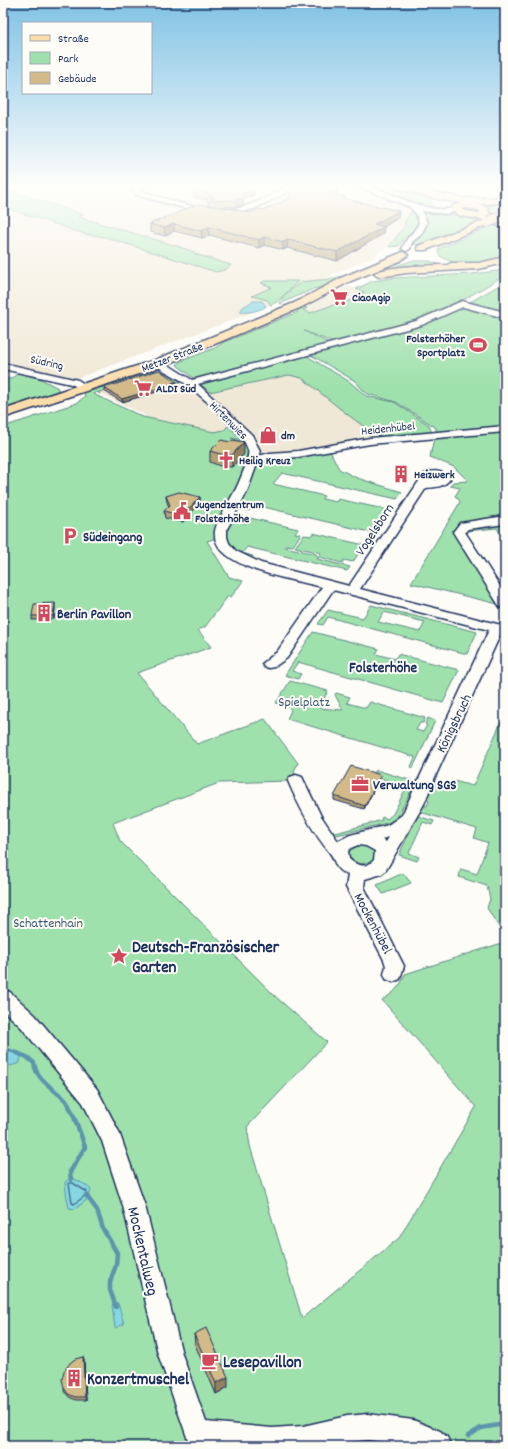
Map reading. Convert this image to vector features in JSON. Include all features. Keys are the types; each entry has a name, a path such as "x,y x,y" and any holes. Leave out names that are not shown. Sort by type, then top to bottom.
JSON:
{"main road":[{"name":"Metzer Straße","path":"335,287 347,279 427,252"},
{"name":"Metzer Straße","path":"3,414 159,363 298,305 335,287 401,260 420,255"},
{"path":"420,255 466,265 487,263 505,257"},
{"path":"420,255 463,267"},
{"path":"360,277 407,270 488,265 505,260"}],"street":[{"path":"417,252 420,255"},
{"path":"191,383 369,338 419,323 462,304 505,314"},
{"name":"Hirtenwies","path":"159,363 171,369 191,383 248,437 254,451 252,462 241,492 220,529 221,541 235,557 246,562 330,585 501,629"},
{"name":"Südring","path":"3,366 74,382 82,388 45,377 3,366"},
{"name":"Südring","path":"45,377 63,388 64,394"},
{"name":"Heidenhübel","path":"252,462 275,456 298,454 370,441 505,429"},
{"name":"Heidenhübel","path":"252,446 264,453 275,456"},
{"name":"Vogelsborn","path":"352,590 427,482"},
{"path":"505,520 464,526 459,532 505,604"},
{"path":"269,664 282,655 330,585"},
{"name":"Königsbruch","path":"357,872 365,872 378,868 390,852 501,629"},
{"path":"296,781 308,808 331,845 339,851 341,861 350,870 357,872"},
{"name":"Königsbruch","path":"339,851 342,846 350,840 393,830 408,818"},
{"path":"362,838 376,844 382,850 384,858"},
{"name":"Mockenhübel","path":"357,872 354,887 393,960 395,966 393,974"},
{"name":"Mockentalweg","path":"3,998 28,1021 74,1080 90,1096 112,1139 134,1206 170,1354 198,1434 272,1441 301,1442"},
{"path":"301,1442 347,1428 368,1426 413,1433 431,1440 438,1446"}],"shaded area":[{"path":"3,252 379,252 375,256 325,278 262,309 75,379 24,368 19,365 3,361"},
{"path":"348,286 365,292 307,315 297,310"},
{"path":"154,371 171,376 197,396 289,375 302,378 380,440 298,454 270,455 252,446 234,424 228,426 224,430 215,432 144,417 145,415 94,390"}],"green space":[{"path":"151,252 193,252 195,254 231,265 225,270 216,272"},
{"path":"438,252 505,252 505,254 498,257 472,264 454,262 439,255"},
{"path":"385,259 326,286 313,289 280,304 283,296 301,282 329,279 346,275"},
{"path":"410,261 429,261 448,267 378,273"},
{"path":"505,270 505,275 458,303 424,319 337,344 304,331 333,345 196,380 177,365 179,362 215,348 224,342 298,312 297,310 303,307 307,308 303,310 310,313 341,302 344,303 363,295 361,293 364,292 356,289 373,281 392,278 472,274"},
{"path":"264,281 298,281 281,298 271,305 267,300 252,296 272,287 261,283"},
{"path":"498,286 505,288 505,312 470,302"},
{"path":"463,306 505,317 505,428 436,433 436,428 396,402 368,394 355,381 311,355 422,324"},
{"path":"307,356 350,382 366,396 394,402 429,425 432,433 389,437 377,435 356,421 302,378 289,375 210,392 199,383"},
{"name":"Deutsch-Französischer Garten","path":"156,370 166,373 181,382 178,383 166,375 139,379 99,392 100,394 97,392 93,394 143,417 214,432 224,430 228,426 244,440 231,438 246,443 254,451 220,537 207,541 229,577 243,581 231,597 228,596 205,627 198,630 211,647 137,673 197,744 265,719 298,763 294,771 295,775 290,781 219,783 113,823 120,841 276,997 327,1042 247,1127 250,1146 302,1318 399,1238 476,1107 382,1000 396,989 401,983 405,974 505,942 505,1446 3,1446 3,551 6,550 3,547 3,427 77,403 85,396 84,393"},
{"path":"19,373 41,379 58,388 58,391 3,409 3,378 10,379"},
{"path":"505,431 505,518 470,521 458,526 454,530 456,536 502,605 411,583 459,504 460,501 455,496 460,488 450,486 453,482 468,481 454,467 430,457 434,438"},
{"path":"330,451 339,469 357,478 402,492 397,499 282,473 273,484 324,496 322,499 336,502 338,499 388,510 374,533 255,505 249,511 239,508 248,488 256,461"},
{"path":"236,515 242,516 245,524 250,518 298,529 295,533 301,534 293,546 286,545 285,547 316,554 318,557 321,553 295,547 304,535 311,536 313,533 364,545 353,562 344,560 342,563 319,557 317,559 350,567 347,571 247,547 242,553 253,556 251,559 235,551 228,542 228,530"},
{"path":"505,523 505,542 497,528 466,531 466,533 463,533 467,528"},
{"path":"371,605 477,632 467,654 328,617 323,625 318,624 328,610 363,618","holes":["384,612 425,622 420,632 378,622"]},
{"path":"313,632 379,649 376,654 395,659 398,654 459,670 443,703 298,662 292,671 301,674 298,679 285,675"},
{"name":"Spielplatz","path":"290,681 328,691 319,708 343,710 335,695 336,693 350,697 347,703 366,708 370,702 425,718 423,723 420,723 416,730 423,732 427,725 425,724 428,718 435,721 413,768 411,767 415,757 287,719 291,710 287,706 276,703"},
{"path":"505,713 505,937 487,908 490,899 487,886 459,877 461,869 477,874 488,843 474,838 477,829 420,812 423,805 427,806 429,801 426,800 434,783 452,786 454,781 473,786"},
{"path":"376,770 416,782 398,816 394,820 387,823 333,836 329,833 333,830 336,833 382,820 381,818 384,817 387,819 393,814 407,786 373,776"},
{"path":"417,816 434,821 432,825 423,822 409,853 419,857 417,861 399,855"},
{"path":"358,845 363,845 374,851 375,857 371,862 359,864 349,858 348,854 351,848"},
{"path":"403,873 411,883 383,894 377,885"}],"water":[{"path":"253,301 262,301 266,306 254,311 240,312 243,307"},
{"path":"4,1048 19,1053 21,1058 19,1063 11,1066 4,1061"},
{"path":"70,1178 81,1182 91,1190 88,1199 75,1209 69,1208 65,1182"},
{"path":"118,1303 124,1324 115,1328 112,1305"}],"building":[{"name":"ALDI Süd","path":"159,370 177,382 122,399 104,388"},
{"path":"221,440 230,442 232,440 244,442 232,455 210,451"},
{"path":"179,492 200,497 182,516 164,511 170,505 166,496"},
{"name":"Berlin Pavillon","path":"55,603 53,616 32,616 34,604"},
{"name":"Verwaltung SGS","path":"351,766 381,775 365,806 334,796"},
{"path":"206,1328 228,1377 216,1383 194,1334"},
{"name":"Konzertmuschel","path":"83,1357 85,1397 75,1397 68,1394 64,1388 62,1379 64,1371 70,1363 75,1359"}],"waterway":[{"path":"3,1048 20,1054"},
{"path":"17,1053 27,1057 34,1063 38,1074 66,1101 74,1116 85,1147 70,1172 71,1180"},
{"path":"86,1195 97,1210 103,1229 117,1253 116,1265 110,1282 110,1290 116,1307"},
{"path":"468,1436 481,1428 505,1424"}],"place":[{"name":"CiaoAgip","path":"339,297"},
{"name":"Folsterhöher Sportplatz","path":"478,345"},
{"name":"ALDI Süd","path":"143,388"},
{"name":"dm","path":"268,435"},
{"name":"Heilig Kreuz","path":"226,460"},
{"name":"Heizwerk","path":"401,474"},
{"name":"Jugendzentrum Folsterhöhe","path":"182,511"},
{"name":"Südeingang","path":"70,536"},
{"name":"Berlin Pavillon","path":"44,613"},
{"name":"Verwaltung SGS","path":"360,784"},
{"name":"Deutsch-Französischer Garten","path":"119,956"},
{"name":"Lesepavillon","path":"210,1361"},
{"name":"Konzertmuschel","path":"74,1378"}],"district":[{"name":"Folsterhöhe","path":"383,667"}],"park label":[{"name":"Schattenhain","path":"48,922"}]}
